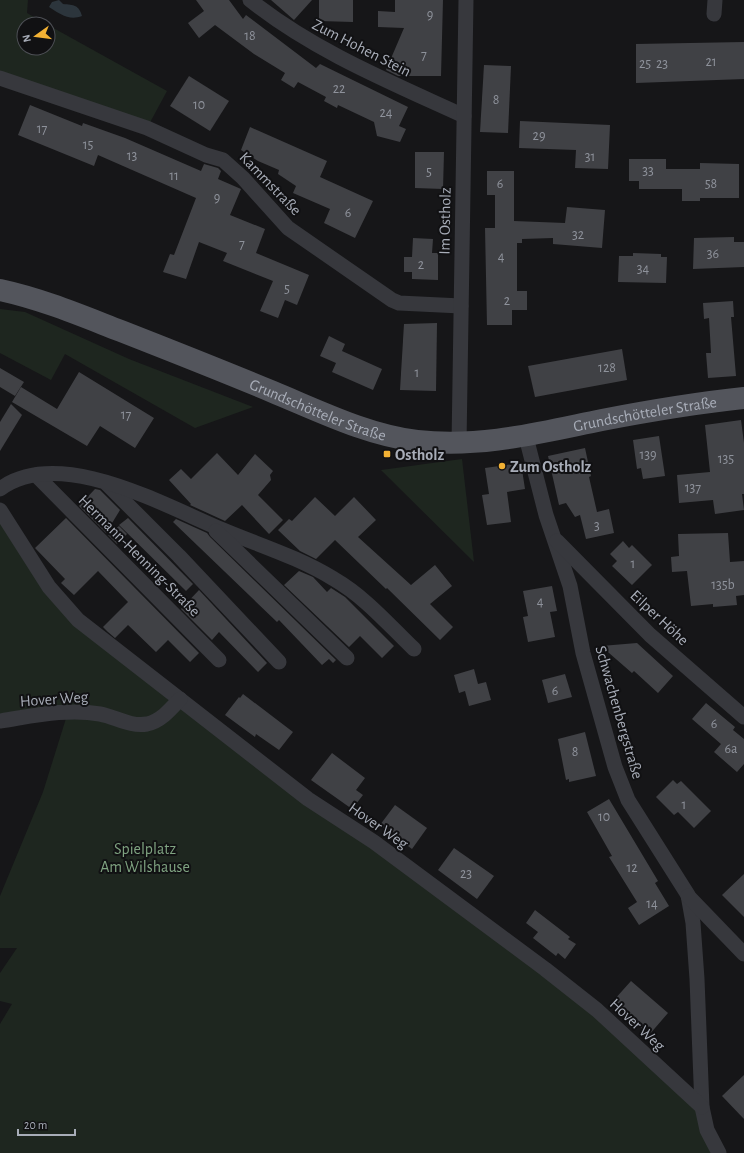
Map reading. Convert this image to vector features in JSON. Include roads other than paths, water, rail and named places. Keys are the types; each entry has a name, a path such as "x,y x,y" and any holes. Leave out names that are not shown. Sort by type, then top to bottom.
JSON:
{"main road":[{"name":"Grundschötteler Straße","path":"0,290 66,310 202,363 308,408 373,431 414,440 459,444 526,437 645,412 744,398"}],"street":[{"name":"Zum Hohen Stein","path":"250,0 275,19 311,42 353,65 464,116"},
{"name":"Im Ostholz","path":"459,444 466,0"},
{"name":"Kammstraße","path":"0,78 147,128 206,155 223,160 243,178 288,228 392,300 399,303 461,306"},
{"name":"Schwachenbergstraße","path":"526,437 546,516 570,586 583,653 604,734 621,786 688,895 693,923 697,979 702,1107 707,1130 719,1153"},
{"name":"Hermann-Henning-Straße","path":"36,475 219,660"},
{"name":"Hermann-Henning-Straße","path":"0,489 11,481 36,475 84,476 141,493 209,524 289,555 334,579 360,596 414,648"},
{"name":"Hermann-Henning-Straße","path":"105,482 179,556 279,662"},
{"path":"0,510 49,587 78,620 180,699"},
{"name":"Hermann-Henning-Straße","path":"209,524 347,658"},
{"name":"Eilper Höhe","path":"554,539 650,635 744,717"},
{"name":"Hover Weg","path":"0,721 40,714 76,712 100,714 134,725 148,724 165,716 180,699 308,798 374,842 546,969 597,1010 648,1059 702,1107"},
{"path":"688,895 744,954"}],"place":[{"name":"Ostholz","path":"387,454"},
{"name":"Zum Ostholz","path":"502,466"}],"park label":[{"name":"Spielplatz Am Wilshause","path":"145,857"}]}
